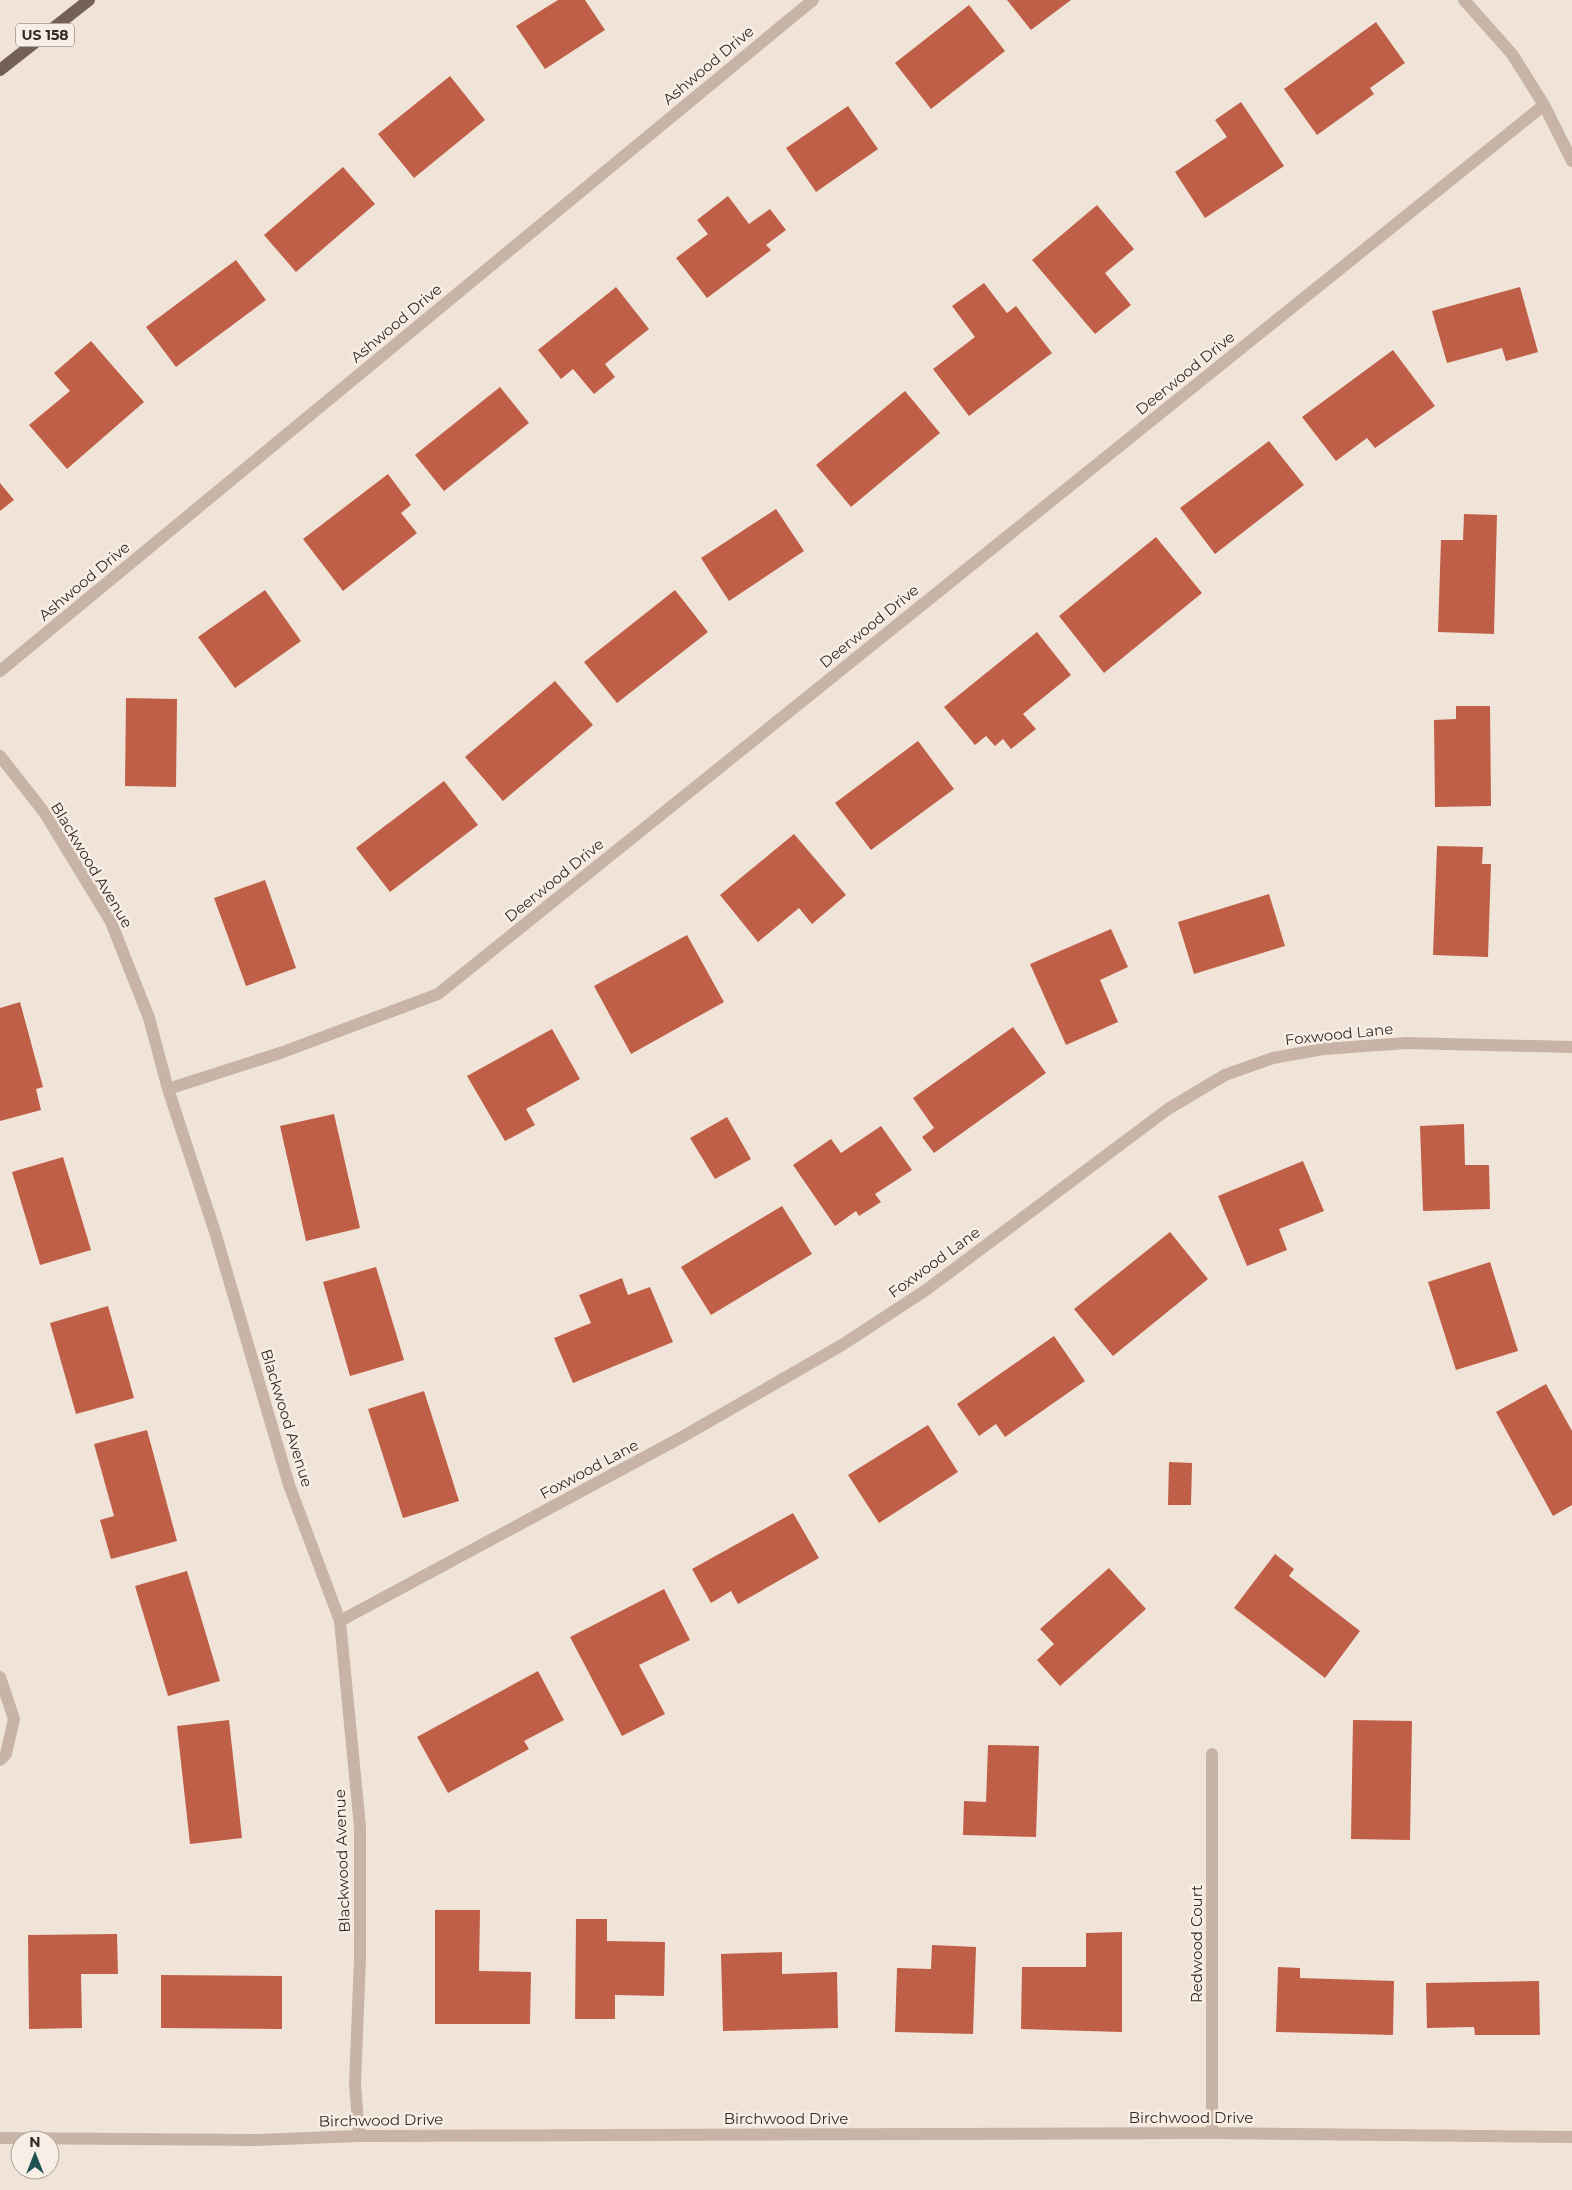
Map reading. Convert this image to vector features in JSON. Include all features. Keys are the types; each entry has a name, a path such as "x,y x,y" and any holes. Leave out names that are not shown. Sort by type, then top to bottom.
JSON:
{"main road":[{"name":"US 158","path":"0,70 90,0"}],"street":[{"name":"Ashwood Drive","path":"0,670 812,0"},
{"path":"1464,0 1512,54 1544,105 1572,160"},
{"name":"Deerwood Drive","path":"168,1089 283,1052 438,994 1544,105"},
{"name":"Blackwood Avenue","path":"0,756 44,812 111,922 149,1018 168,1089 215,1232 289,1484 340,1621 360,1827 360,1959 355,2083 359,2136"},
{"name":"Foxwood Lane","path":"340,1621 682,1437 842,1345 926,1290 1168,1108 1225,1075 1273,1058 1323,1049 1407,1043 1572,1047"},
{"path":"0,1677 14,1719 6,1754 0,1760"},
{"name":"Redwood Court","path":"1212,1754 1212,2133"},
{"name":"Birchwood Drive","path":"0,2138 256,2140 359,2136 1212,2133 1572,2137"}],"building":[{"path":"558,0 585,0 605,30 545,69 516,26"},
{"path":"1007,0 1071,0 1031,30"},
{"path":"969,5 1005,51 931,109 895,63"},
{"path":"1376,22 1405,63 1370,88 1374,94 1317,135 1284,89"},
{"path":"450,76 485,120 414,178 378,134"},
{"path":"1241,102 1284,166 1205,218 1175,172 1227,137 1215,120"},
{"path":"848,106 878,149 816,192 786,148"},
{"path":"343,167 375,204 296,272 264,235"},
{"path":"728,196 749,224 770,209 786,230 766,245 771,250 707,298 676,258 708,234 697,220"},
{"path":"1097,205 1134,249 1105,273 1131,305 1095,334 1032,260"},
{"path":"236,260 266,300 176,367 146,327"},
{"path":"984,283 1007,313 1016,306 1052,353 969,416 933,369 975,337 952,306"},
{"path":"616,287 649,329 605,364 615,377 594,394 573,369 561,379 538,350"},
{"path":"1520,287 1538,352 1506,361 1502,348 1447,363 1432,311"},
{"path":"91,341 144,402 67,469 29,425 70,391 54,373"},
{"path":"1393,350 1435,406 1375,448 1367,438 1336,461 1302,417"},
{"path":"500,387 529,423 444,491 415,455"},
{"path":"905,391 940,433 851,507 816,465"},
{"path":"1269,441 1304,485 1215,554 1180,508"},
{"path":"388,474 411,505 401,513 417,533 343,591 303,539"},
{"path":"0,483 14,500 0,511"},
{"path":"776,509 804,551 729,601 701,558"},
{"path":"1464,514 1497,515 1494,634 1438,632 1441,540 1463,540"},
{"path":"1156,537 1202,593 1104,673 1059,616"},
{"path":"265,590 301,641 235,688 198,637"},
{"path":"675,590 708,632 617,703 584,662"},
{"path":"1037,632 1071,675 1023,714 1036,729 1011,749 1003,739 995,746 986,736 975,745 944,707"},
{"path":"555,681 593,725 503,801 465,757"},
{"path":"126,698 177,699 176,787 125,786"},
{"path":"1456,706 1490,706 1491,806 1435,807 1434,720 1456,719"},
{"path":"918,741 954,789 871,850 835,803"},
{"path":"444,781 478,825 390,892 356,848"},
{"path":"794,834 846,895 812,924 799,908 758,942 720,895"},
{"path":"1437,846 1483,847 1482,864 1491,864 1488,957 1433,955"},
{"path":"265,880 296,968 246,986 214,898"},
{"path":"1269,894 1285,946 1194,974 1178,922"},
{"path":"1111,929 1128,967 1100,980 1118,1022 1066,1045 1030,964"},
{"path":"687,935 724,1002 631,1054 594,986"},
{"path":"20,1002 43,1087 36,1089 41,1110 0,1121 0,1008"},
{"path":"1013,1027 1046,1073 934,1153 922,1137 934,1128 913,1098"},
{"path":"552,1029 580,1079 526,1109 535,1125 505,1141 467,1076"},
{"path":"334,1114 360,1228 306,1241 280,1126"},
{"path":"727,1117 751,1159 715,1179 690,1138"},
{"path":"1464,1124 1465,1165 1489,1165 1490,1209 1423,1211 1420,1126"},
{"path":"881,1126 912,1170 875,1194 881,1202 859,1216 856,1211 835,1226 793,1165 831,1139 841,1153"},
{"path":"63,1157 91,1250 40,1265 12,1172"},
{"path":"1303,1161 1324,1211 1279,1229 1287,1250 1247,1266 1218,1196"},
{"path":"782,1206 812,1254 711,1315 681,1267"},
{"path":"1170,1232 1208,1279 1113,1356 1074,1309"},
{"path":"1490,1262 1518,1351 1456,1370 1428,1282"},
{"path":"376,1267 404,1360 350,1376 323,1282"},
{"path":"622,1278 628,1295 650,1287 673,1342 573,1383 554,1338 591,1323 579,1295"},
{"path":"108,1306 134,1398 76,1414 50,1323"},
{"path":"1054,1336 1085,1381 1005,1437 996,1424 979,1436 957,1404"},
{"path":"1546,1384 1572,1431 1572,1505 1553,1516 1496,1412"},
{"path":"424,1391 459,1501 403,1518 368,1409"},
{"path":"928,1425 958,1472 879,1523 848,1475"},
{"path":"147,1430 177,1541 111,1559 100,1520 114,1516 94,1444"},
{"path":"1169,1462 1192,1463 1191,1505 1168,1505"},
{"path":"793,1513 819,1558 738,1604 731,1591 711,1603 692,1569"},
{"path":"1275,1554 1294,1569 1289,1576 1360,1631 1325,1678 1234,1608"},
{"path":"1109,1568 1146,1609 1060,1686 1037,1660 1054,1644 1040,1629"},
{"path":"187,1571 220,1681 168,1696 135,1586"},
{"path":"664,1589 690,1640 639,1665 665,1714 622,1736 570,1637"},
{"path":"538,1671 564,1720 524,1741 529,1749 448,1793 417,1737"},
{"path":"229,1720 242,1838 190,1844 177,1726"},
{"path":"1353,1720 1412,1721 1410,1840 1351,1839"},
{"path":"988,1745 1039,1746 1036,1837 963,1835 964,1801 986,1802"},
{"path":"435,1910 480,1910 479,1971 531,1972 530,2024 435,2024"},
{"path":"576,1919 607,1919 607,1941 665,1942 664,1996 615,1995 615,2019 575,2019"},
{"path":"1122,1932 1122,2032 1021,2029 1022,1967 1086,1967 1086,1933"},
{"path":"117,1934 118,1974 81,1974 82,2028 29,2029 28,1935"},
{"path":"932,1945 976,1947 973,2034 895,2032 897,1968 931,1969"},
{"path":"782,1952 782,1974 837,1972 838,2028 723,2031 721,1954"},
{"path":"1278,1967 1300,1968 1300,1978 1394,1981 1393,2035 1276,2032"},
{"path":"161,1975 282,1976 282,2029 161,2028"},
{"path":"1539,1981 1540,2035 1475,2035 1474,2027 1427,2028 1426,1983"}]}
